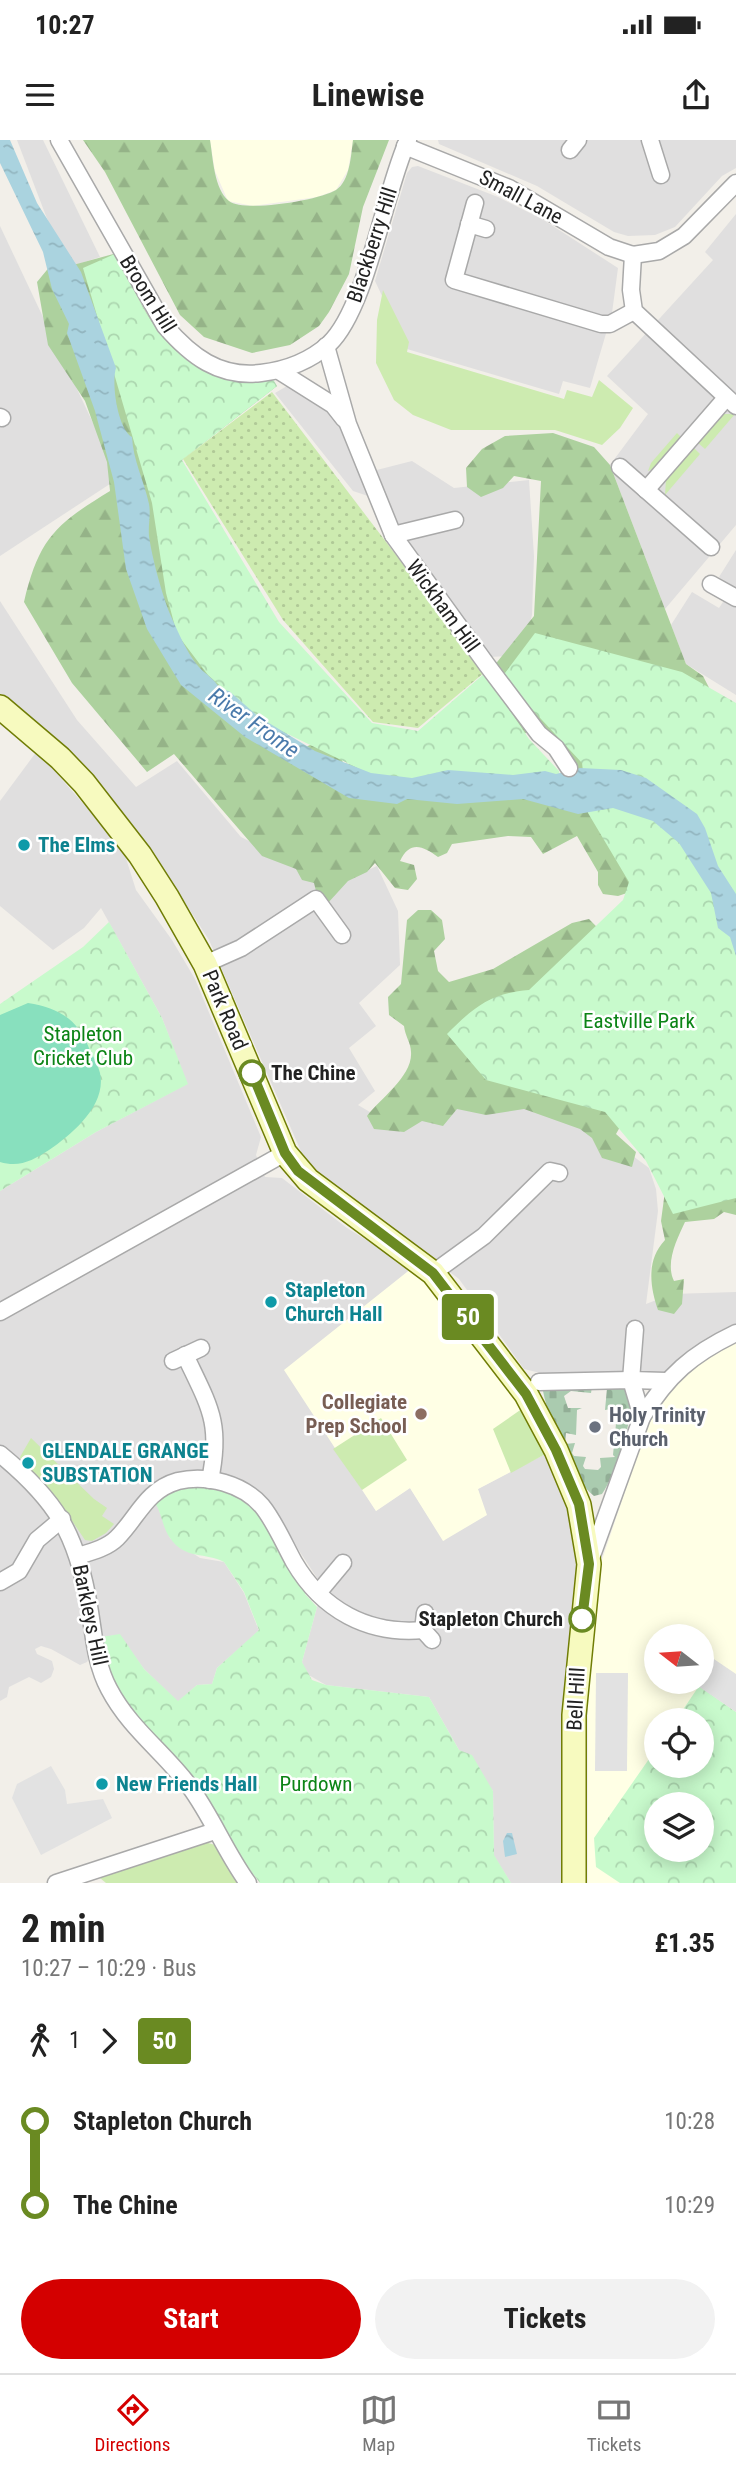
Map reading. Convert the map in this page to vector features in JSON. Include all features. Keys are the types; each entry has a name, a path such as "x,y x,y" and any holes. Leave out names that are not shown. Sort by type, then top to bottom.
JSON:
{"main road":[{"name":"Park Road","path":"0,707 60,758 104,807 153,876 205,964 285,1153 308,1180 433,1273 526,1394 568,1476 582,1516"},
{"name":"Bell Hill","path":"574,1883 573,1714 589,1564 582,1516"}],"street":[{"name":"Broom Hill","path":"59,140 165,326 186,350 220,368 236,372 279,371 303,362 327,346"},
{"path":"650,140 661,176"},
{"name":"Small Lane","path":"406,143 502,185 609,247 633,254"},
{"name":"Blackberry Hill","path":"327,346 344,323 358,291 406,143"},
{"path":"646,490 731,402 634,311 631,290 633,254 654,253 671,245 734,188"},
{"path":"475,203 449,279 601,324 610,324 634,311"},
{"path":"469,225 486,229"},
{"name":"Wickham Hill","path":"327,346 348,424 393,535 487,665 569,768"},
{"name":"Wickham Hill","path":"279,371 333,405 348,424"},
{"path":"620,467 711,547"},
{"path":"393,535 455,520"},
{"path":"712,584 736,598"},
{"path":"205,964 242,948 316,899 342,936"},
{"path":"0,1312 285,1153"},
{"path":"433,1273 484,1236 550,1171 559,1173"},
{"path":"635,1329 631,1380 642,1417"},
{"path":"589,1564 642,1417 666,1381 696,1353 736,1333"},
{"path":"201,1348 179,1358 215,1422 217,1442 210,1480"},
{"path":"539,1382 666,1381"},
{"name":"Barkleys Hill","path":"0,1454 33,1484 62,1519 78,1556 93,1641 109,1689 151,1747 189,1786 248,1883"},
{"path":"78,1556 114,1541 140,1506 161,1489 184,1480 210,1480 235,1487 260,1504 296,1565 318,1593 341,1613 363,1624 388,1631 428,1635 425,1613"},
{"path":"582,1516 598,1513 612,1504"},
{"path":"0,1582 19,1572 37,1540 62,1519"},
{"path":"318,1593 343,1563"},
{"path":"56,1883 215,1831"}],"shaded area":[{"path":"17,140 43,140 100,257 69,267"},
{"path":"210,140 353,140 348,170 336,190 317,197 253,206 228,201 215,171"},
{"path":"438,140 736,140 736,168 722,176 675,227 655,235 628,236 614,232 537,186 439,144"},
{"path":"418,166 498,197 542,219 618,268 612,313 590,388 563,381 559,394 407,349 375,281 407,173 412,167"},
{"path":"736,214 736,525 665,609 610,465 648,414 607,376 713,260 705,252"},
{"path":"0,226 119,478 0,556"},
{"path":"287,386 305,391 329,410 343,428 365,473 412,461 454,488 529,480 534,556 532,615 526,638 508,656 490,657 400,539 383,492 368,496 353,491 275,393"},
{"path":"736,550 736,695 686,664 671,625 692,592 719,608 733,587 719,577"},
{"path":"0,601 77,720 136,787 177,761 241,837 336,884 377,866 398,911 400,965 359,1003 376,1026 349,1048 375,1091 358,1105 392,1125 473,1076 598,1130 649,1168 656,1189 658,1211 646,1304 672,1294 736,1292 736,1341 675,1378 565,1379 524,1369 459,1279 312,1167 303,1156 209,940 184,901 120,816 0,699"},
{"path":"37,751 123,849 136,890 172,940 195,979 261,1137 256,1155 265,1177 282,1178 347,1228 412,1268 362,1490 376,1511 410,1488 444,1541 478,1489 549,1452 567,1487 584,1567 570,1672 561,1883 511,1883 494,1856 493,1791 459,1750 429,1697 326,1685 307,1674 302,1662 317,1607 327,1593 265,1499 234,1478 196,1470 168,1475 150,1487 170,1538 200,1558 224,1562 244,1593 259,1631 217,1668 212,1684 197,1685 178,1702 144,1669 119,1635 101,1637 87,1662 80,1665 51,1649 41,1646 35,1649 37,1654 52,1661 54,1669 51,1677 41,1683 29,1677 9,1687 7,1697 0,1701 0,1191 96,1132 187,1084 162,1018 101,908 84,928 53,950 0,906 0,801"},
{"name":"Collegiate Prep School","path":"412,1268 426,1274 514,1379 549,1452 478,1489 487,1515 443,1541 410,1488 376,1511 284,1370"},
{"path":"736,1341 736,1883 588,1883 588,1697 600,1566 649,1420 675,1378 700,1356"},
{"path":"714,1659 736,1674 736,1712 710,1694 714,1694"},
{"path":"596,1673 628,1673 627,1771 595,1771"},
{"path":"51,1766 65,1790 67,1804 103,1799 112,1818 41,1855 12,1798 17,1784"}],"green space":[{"path":"83,140 210,140 215,173 224,196 229,201 250,206 299,201 336,190 347,174 353,140 389,140 363,207 349,274 329,312 319,326 290,345 252,353 204,337 180,315 105,172"},
{"path":"117,253 140,302 173,347 203,367 277,386 170,469 295,752 310,745 338,747 343,763 370,767 553,778 577,771 539,723 523,735 481,682 534,616 541,481 514,476 503,488 481,497 467,487 466,468 482,449 505,436 553,433 594,447 610,465 686,664 703,676 736,740 630,892 618,896 603,894 598,885 598,872 577,836 543,854 531,837 508,836 452,844 447,853 438,857 422,848 412,848 400,861 414,865 417,879 408,890 395,888 375,863 367,872 348,881 327,904 317,895 314,883 302,880 296,869 262,856 174,754 147,772 72,683 24,602 36,562 52,535 76,513 110,491 107,462 85,401 48,345 37,282 51,265 73,265"},
{"path":"117,253 140,303 173,348 187,359 211,370 273,379 277,386 182,460 279,622 372,723 418,731 485,673 529,739 559,771 561,786 378,778 259,720 208,675 177,634 166,593 152,503 83,268"},
{"path":"383,290 409,342 407,352 564,399 567,390 592,397 599,380 633,408 620,428 602,445 555,430 451,430 413,415 394,400 376,363 377,320"},
{"path":"272,392 485,672 418,728 373,722 283,620 183,459"},
{"path":"724,414 735,414 705,449 697,442"},
{"path":"677,433 683,439 659,466 648,471 651,463"},
{"path":"693,447 700,454 665,495 666,479"},
{"name":"Eastville Park","path":"535,633 682,672 736,703 736,1198 673,1214 646,1161 605,1112 486,1080 447,1034 483,1003 503,994 529,990 623,900 629,882 588,813 582,763 502,677"},
{"path":"418,910 431,910 442,920 445,939 434,951 438,971 449,982 493,969 572,923 589,919 736,1069 736,1215 724,1212 714,1219 685,1222 671,1259 674,1281 684,1279 682,1304 674,1314 658,1310 651,1274 655,1256 665,1240 661,1221 665,1191 625,1118 616,1134 636,1152 632,1167 602,1158 592,1138 580,1129 524,1109 486,1115 457,1109 443,1126 422,1121 404,1132 374,1129 367,1116 395,1087 410,1061 411,1049 404,1026 389,1015 388,997 401,984 407,920"},
{"name":"Stapleton Cricket Club","path":"109,922 162,1018 188,1084 96,1132 0,1191 0,1004 83,947"},
{"path":"28,1003 65,1016 79,1029 100,1073 101,1085 86,1118 68,1136 32,1160 7,1164 0,1162 0,1015"},
{"path":"622,1382 631,1403 625,1437 607,1486 602,1494 594,1496 577,1476 562,1448 543,1391 544,1388 592,1387 591,1393 571,1391 564,1396 568,1408 582,1408 577,1410 576,1435 566,1433 565,1444 575,1443 572,1453 574,1456 586,1457 583,1466 585,1469 598,1470 601,1467 600,1458 615,1457 617,1413 620,1412 617,1408 605,1410 607,1388"},
{"path":"526,1406 549,1452 511,1473 493,1429"},
{"path":"381,1418 407,1460 362,1490 333,1449"},
{"path":"31,1438 94,1499 107,1508 102,1516 114,1524 106,1533 92,1541 85,1540 56,1497 26,1469 31,1463 27,1460 22,1465 20,1457"},
{"name":"Purdown","path":"190,1486 214,1488 233,1495 249,1506 275,1536 307,1592 305,1594 317,1607 302,1662 312,1680 326,1685 429,1697 459,1750 472,1755 493,1791 494,1855 511,1883 260,1883 126,1705 113,1680 101,1637 120,1634 144,1669 178,1701 197,1685 212,1684 217,1668 259,1630 244,1592 224,1562 182,1550 167,1534 154,1502 172,1490"},
{"path":"694,1694 710,1694 736,1712 736,1883 620,1883 596,1867 594,1838 644,1766 644,1778 714,1778 714,1708 684,1708"},
{"path":"205,1842 215,1845 242,1883 106,1883 100,1878"}],"water":[{"name":"River Frome","path":"0,140 10,140 37,203 81,272 116,368 114,384 119,416 132,437 134,454 149,504 149,536 161,586 179,634 198,666 220,689 229,691 259,717 315,751 371,773 412,778 448,770 513,775 545,771 556,774 580,768 621,770 646,778 697,814 705,828 718,866 736,894 736,956 730,937 718,928 711,893 679,843 653,821 613,808 578,814 523,799 457,804 407,799 397,804 349,798 245,737 181,685 147,629 126,569 114,482 95,411 67,333 69,324 52,289 43,252 0,163"},
{"path":"507,1833 512,1833 517,1854 505,1857 503,1841"}],"bus line":[{"name":"50","path":"252,1073 285,1153 298,1171 433,1273 511,1372 531,1402 556,1450 579,1504 589,1564 582,1619"}],"place":[{"name":"The Elms","path":"24,845"},
{"name":"The Chine","path":"252,1073"},
{"name":"Stapleton Church Hall","path":"271,1302"},
{"name":"Collegiate Prep School","path":"421,1414"},
{"name":"Holy Trinity Church","path":"595,1427"},
{"name":"GLENDALE GRANGE SUBSTATION","path":"28,1463"},
{"name":"Stapleton Church","path":"582,1619"},
{"name":"New Friends Hall","path":"102,1784"}]}
